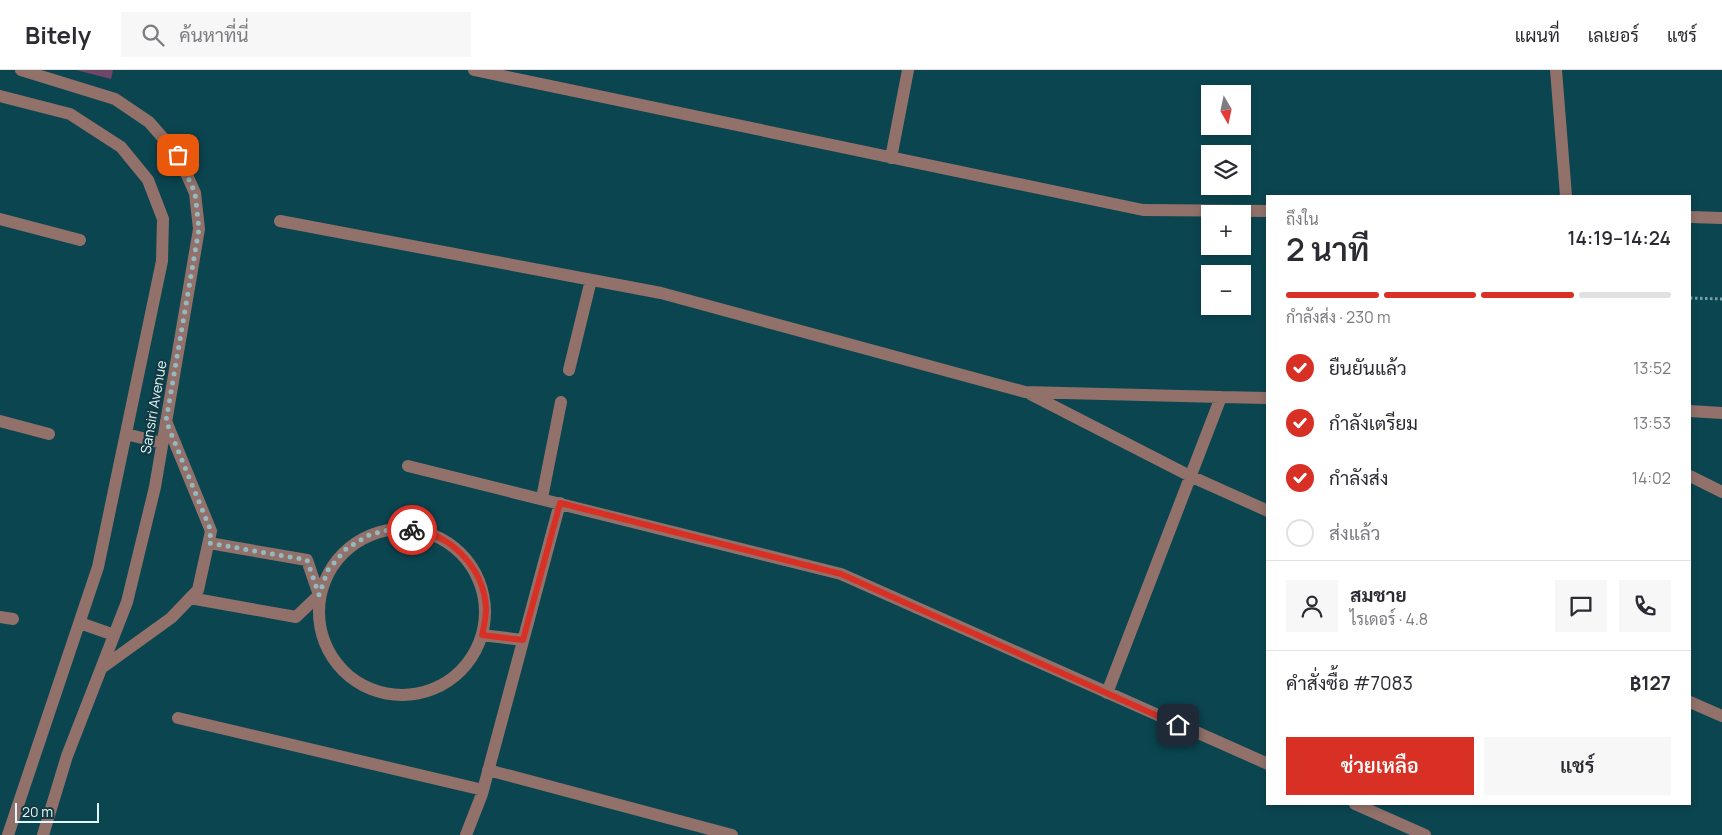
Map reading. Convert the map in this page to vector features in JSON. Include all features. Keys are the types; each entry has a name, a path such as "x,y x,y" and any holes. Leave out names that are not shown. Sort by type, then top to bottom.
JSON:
{"street":[{"name":"Sansiri Avenue","path":"21,70 115,99 149,122 178,155 195,193 199,229 154,487 128,602 67,756 43,835"},
{"path":"474,70 1143,210 1266,211"},
{"path":"891,158 908,70"},
{"path":"1556,70 1566,195"},
{"name":"Sansiri Avenue","path":"0,96 70,114 121,147 148,180 163,220 162,261 98,567 8,835"},
{"path":"1691,217 1722,218"},
{"path":"0,219 80,240"},
{"path":"280,221 662,293 1025,392 1190,476 1266,511"},
{"path":"569,370 592,280"},
{"path":"1025,392 1266,398"},
{"path":"1107,693 1221,397"},
{"path":"542,498 561,402"},
{"path":"1691,411 1722,413"},
{"path":"0,421 49,434"},
{"path":"102,667 171,618 198,590 211,531 166,421"},
{"path":"126,434 162,443"},
{"path":"408,466 841,574 1266,763"},
{"path":"1691,476 1722,492"},
{"path":"466,835 483,790 560,503"},
{"path":"395,528 422,530 447,541 467,559 480,582 486,608 482,635 471,659 451,680 425,692 396,696 368,689 344,674 327,651 318,624 319,595 328,570 346,549 369,535 395,528"},
{"path":"209,543 307,560 319,595"},
{"path":"190,598 296,617 319,595"},
{"path":"80,623 114,636"},
{"path":"482,635 523,640"},
{"path":"1691,702 1722,716"},
{"path":"178,718 483,790"},
{"path":"488,770 732,835"},
{"path":"1357,805 1425,835"}],"path":[{"path":"1691,298 1722,299"}],"shaded area":[{"path":"76,70 113,70 111,79"}],"way so far":[{"path":"178,155 195,193 199,229 166,421 211,531 209,543 307,560 319,595 328,570 346,549 369,535 395,528 412,530"}],"route":[{"path":"412,530 422,530 447,541 467,559 480,582 486,608 482,635 523,640 560,503 841,574 1178,725"}]}
